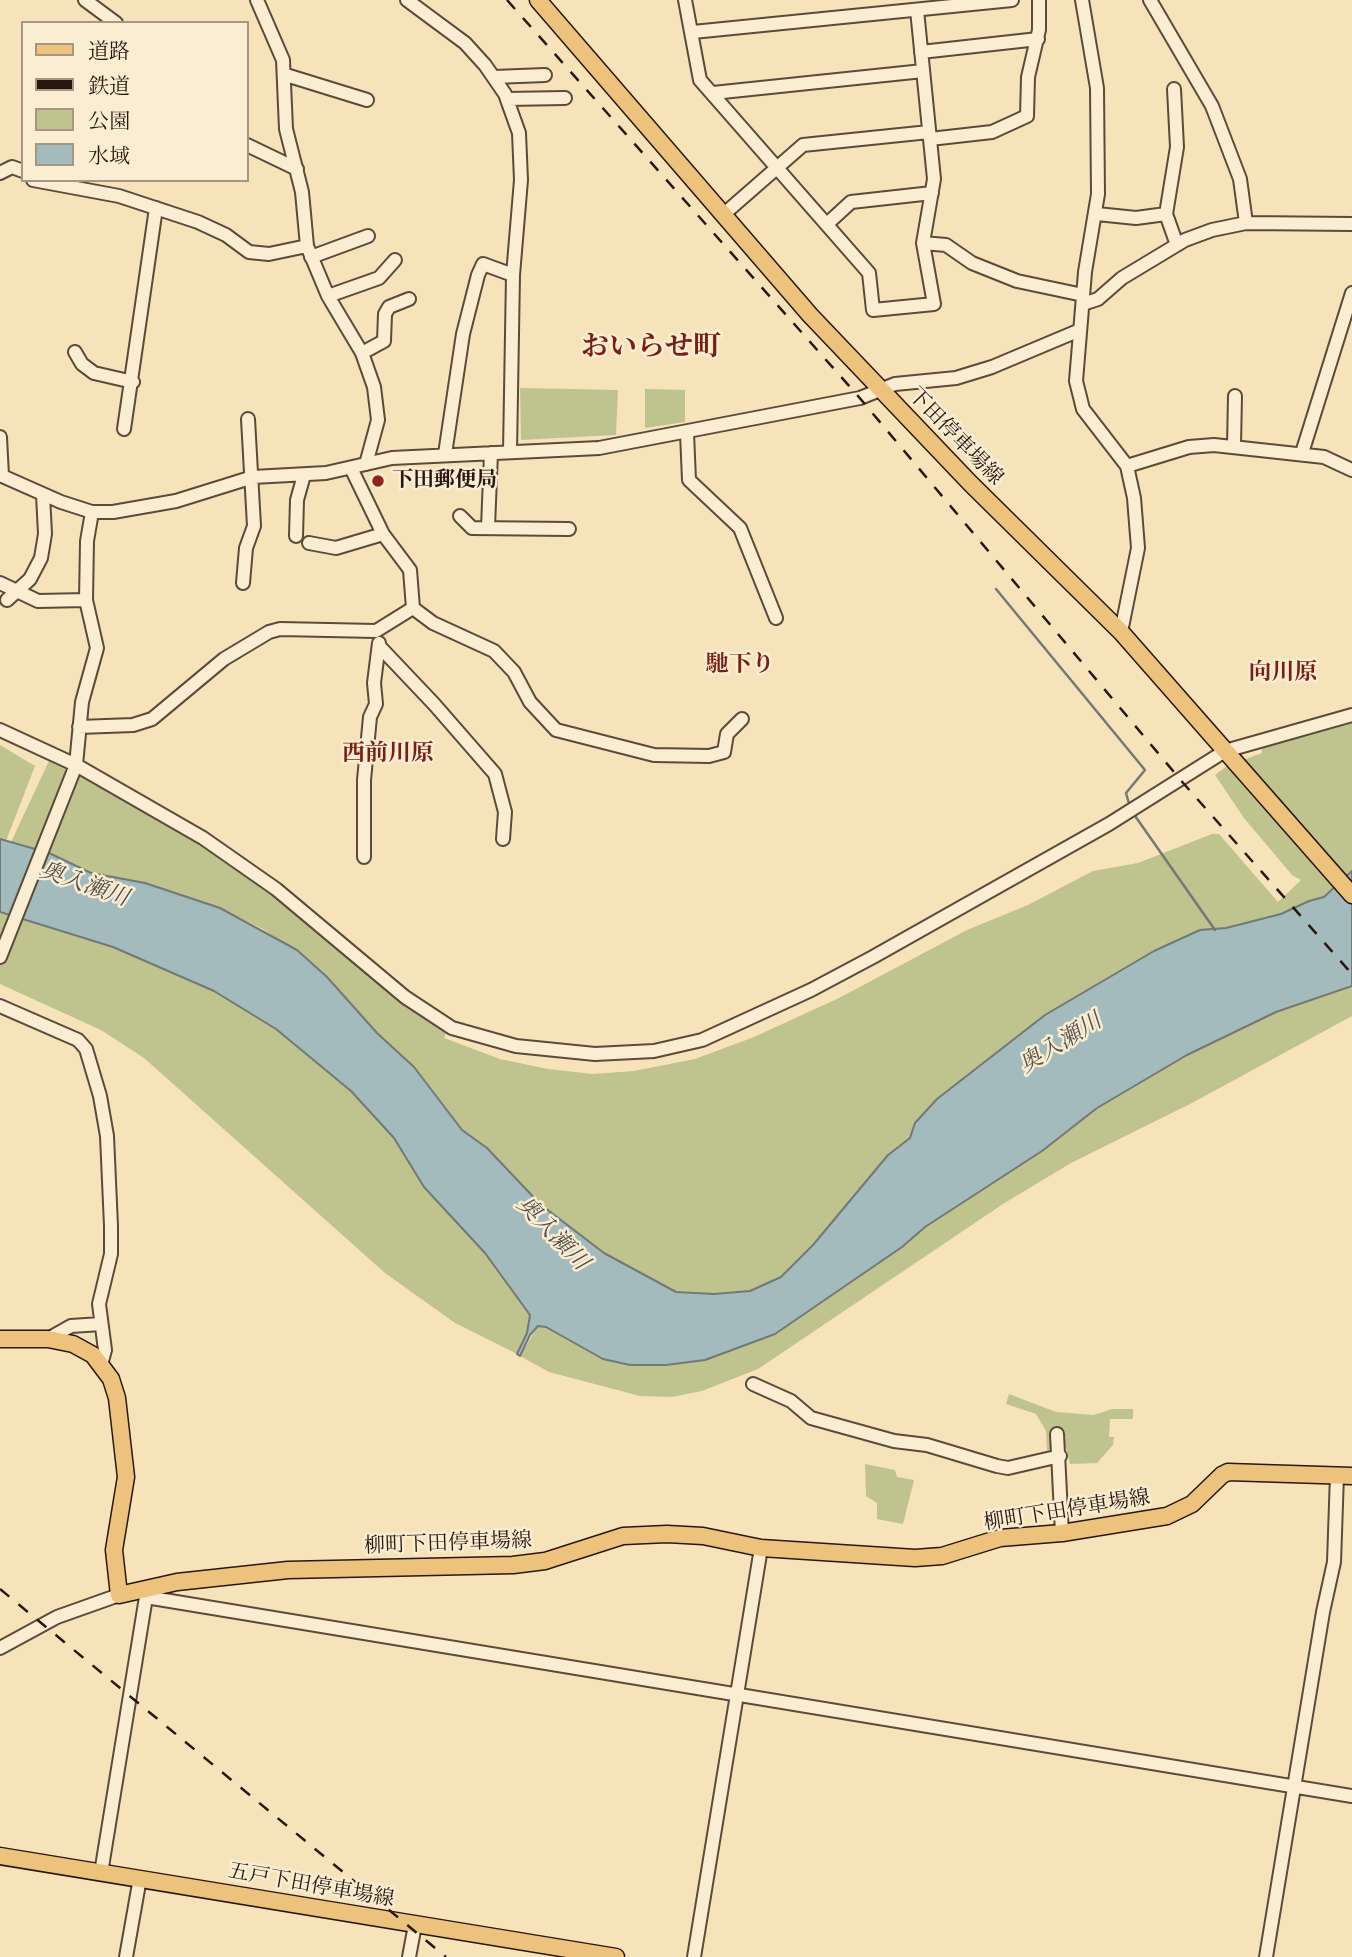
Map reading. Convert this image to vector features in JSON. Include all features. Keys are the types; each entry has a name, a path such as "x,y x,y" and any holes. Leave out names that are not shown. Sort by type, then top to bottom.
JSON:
{"main road":[{"name":"下田停車場線","path":"538,0 810,315 881,391 1121,632 1352,895"},
{"path":"0,1339 48,1339 82,1348 101,1365 111,1380 117,1398 126,1477 114,1550 119,1595"},
{"name":"柳町下田停車場線","path":"119,1595 144,1593 177,1582 288,1570 513,1565 544,1561 623,1536 703,1536 761,1548 915,1558 942,1556 1000,1538 1062,1533 1167,1516 1192,1504 1228,1472 1345,1475"},
{"name":"五戸下田停車場線","path":"0,1856 615,1957"}],"street":[{"path":"85,0 113,21"},
{"path":"257,0 280,47 286,75 286,129 297,169 309,252 327,296 362,354 374,387 378,410 366,464"},
{"path":"407,0 465,43 494,77 507,99 522,149 513,275 510,452"},
{"path":"685,0 700,80 869,273 873,310 934,304 923,243 934,179 917,10"},
{"path":"692,32 1012,0"},
{"path":"724,214 803,145 992,132 1027,116 1028,77 1038,39 1039,0"},
{"path":"1082,0 1097,88 1097,214 1083,299 1078,397 1092,422 1127,466 1134,498 1138,548 1121,632"},
{"path":"1150,0 1212,106 1240,179 1246,223"},
{"path":"921,52 1038,39"},
{"path":"713,93 923,71"},
{"path":"286,75 366,100"},
{"path":"494,77 545,75"},
{"path":"1174,89 1177,147 1166,214 1178,245"},
{"path":"507,99 565,98"},
{"path":"248,145 297,169"},
{"path":"0,173 12,167 21,170"},
{"path":"46,182 84,188 156,208 216,229 248,252 309,252 368,236"},
{"path":"827,224 851,202 932,193"},
{"path":"124,429 133,382 156,208"},
{"path":"1097,214 1136,218 1166,214"},
{"path":"923,243 946,245 972,263 1017,281 1083,299 1098,299 1122,278 1178,245 1212,230 1246,223 1352,224"},
{"path":"327,296 379,278 395,261"},
{"path":"445,454 463,334 478,275 484,264 513,275"},
{"path":"1302,453 1352,293"},
{"path":"362,354 384,341 385,314 389,307 409,299"},
{"path":"0,437 1,475 43,495 92,512 113,512 176,501 253,477 304,475 392,458 599,448 687,433 860,398 895,384 956,378 992,367 1080,330"},
{"path":"75,352 82,364 94,373 133,382"},
{"path":"1234,446 1235,396"},
{"path":"243,583 246,548 254,526 248,419"},
{"path":"687,433 689,480 740,528 776,618"},
{"path":"1127,466 1189,447 1234,446 1324,457 1352,470"},
{"path":"488,527 491,453"},
{"path":"351,468 383,534 410,570 413,608 433,624 494,651 514,672 530,702 546,722 571,736 654,755 709,756 724,752 727,734 742,719"},
{"path":"296,536 297,500 304,475"},
{"path":"12,596 30,579 41,558 45,534 43,495"},
{"path":"0,957 74,767 82,702 97,648 86,600 87,541 92,512"},
{"path":"460,516 468,526 569,529"},
{"path":"309,543 336,548 383,534"},
{"path":"0,583 12,596 46,602 86,600"},
{"path":"79,727 133,725 152,719 236,650 279,629 380,629 413,608"},
{"path":"364,857 364,780 370,717 376,704 374,682 380,629"},
{"path":"379,646 443,713 495,774 505,812 503,839"},
{"path":"0,730 203,838 276,889 405,997 452,1028 516,1046 595,1055 654,1051 702,1040 811,990 1109,824 1226,753 1352,715"},
{"path":"0,1006 78,1040 86,1049 107,1136 111,1254 99,1304 105,1350 101,1365"},
{"path":"48,1339 71,1326 101,1324"},
{"path":"753,1384 791,1401 811,1418 894,1441 927,1445 997,1466 1008,1468 1060,1456"},
{"path":"1057,1434 1062,1533"},
{"path":"1266,1957 1334,1562 1345,1475"},
{"path":"694,1957 761,1548"},
{"path":"101,1873 144,1593 736,1696 1352,1796"},
{"path":"0,1648 57,1617 119,1595"},
{"path":"126,1957 140,1878"},
{"path":"409,1957 415,1925"}],"green space":[{"path":"520,388 618,390 616,435 521,440"},
{"path":"645,389 685,390 685,422 645,428"},
{"path":"1352,719 1352,871 1324,897 1281,914 1226,928 1200,930 1154,951 1045,1015 937,1099 915,1123 910,1138 888,1155 813,1245 781,1277 750,1291 714,1294 676,1292 604,1253 540,1204 487,1148 462,1130 414,1067 377,1033 312,963 263,929 220,908 145,883 91,873 49,853 11,842 49,761 137,805 259,882 408,1006 447,1030 444,1038 500,1059 548,1069 593,1074 634,1071 695,1059 754,1037 839,998 967,930 1028,905 1093,871 1138,863 1212,834 1219,834 1278,902 1301,880 1292,875 1244,818 1215,775 1227,766 1262,753 1261,743"},
{"path":"0,745 35,766 6,841 0,839"},
{"path":"0,912 113,947 214,991 276,1029 351,1091 394,1138 424,1187 485,1252 530,1316 527,1333 517,1354 455,1323 385,1273 144,1058 101,1030 0,984"},
{"path":"1352,986 1352,1016 1192,1103 1071,1163 1003,1204 758,1369 702,1391 672,1397 640,1396 549,1372 520,1356 538,1326 546,1327 603,1359 630,1365 666,1365 705,1360 775,1334 902,1247 925,1227 1042,1151 1097,1108 1187,1055 1276,1012"},
{"path":"1009,1394 1056,1412 1094,1415 1112,1409 1133,1409 1133,1419 1110,1419 1109,1437 1114,1437 1113,1445 1097,1463 1070,1464 1066,1448 1047,1450 1046,1431 1036,1414 1006,1404"},
{"path":"865,1464 895,1470 897,1477 914,1480 903,1524 877,1519 877,1503 866,1496"}],"water":[{"name":"奥入瀬川","path":"0,839 49,853 91,873 145,883 220,908 297,950 327,977 377,1033 414,1067 462,1130 487,1148 540,1204 604,1253 676,1292 714,1294 750,1291 781,1277 813,1245 888,1155 910,1138 915,1123 937,1099 1045,1015 1154,951 1200,930 1226,928 1281,914 1324,897 1352,871 1352,986 1276,1012 1187,1055 1097,1108 1042,1151 925,1227 902,1247 775,1334 705,1360 666,1365 630,1365 603,1359 546,1327 538,1326 530,1335 520,1356 517,1354 527,1333 530,1315 485,1253 424,1187 394,1138 351,1091 276,1029 214,991 113,947 0,912"}],"waterway":[{"path":"996,589 1145,770 1126,793 1130,807"},
{"path":"1133,813 1215,930"}],"railway":[{"path":"507,0 858,396 1184,784 1352,974"},
{"path":"0,1589 446,1957"}],"place":[{"name":"下田郵便局","path":"378,481"}],"district":[{"name":"おいらせ町","path":"651,348"},
{"name":"馳下り","path":"740,665"},
{"name":"向川原","path":"1283,673"},
{"name":"西前川原","path":"388,754"}]}
